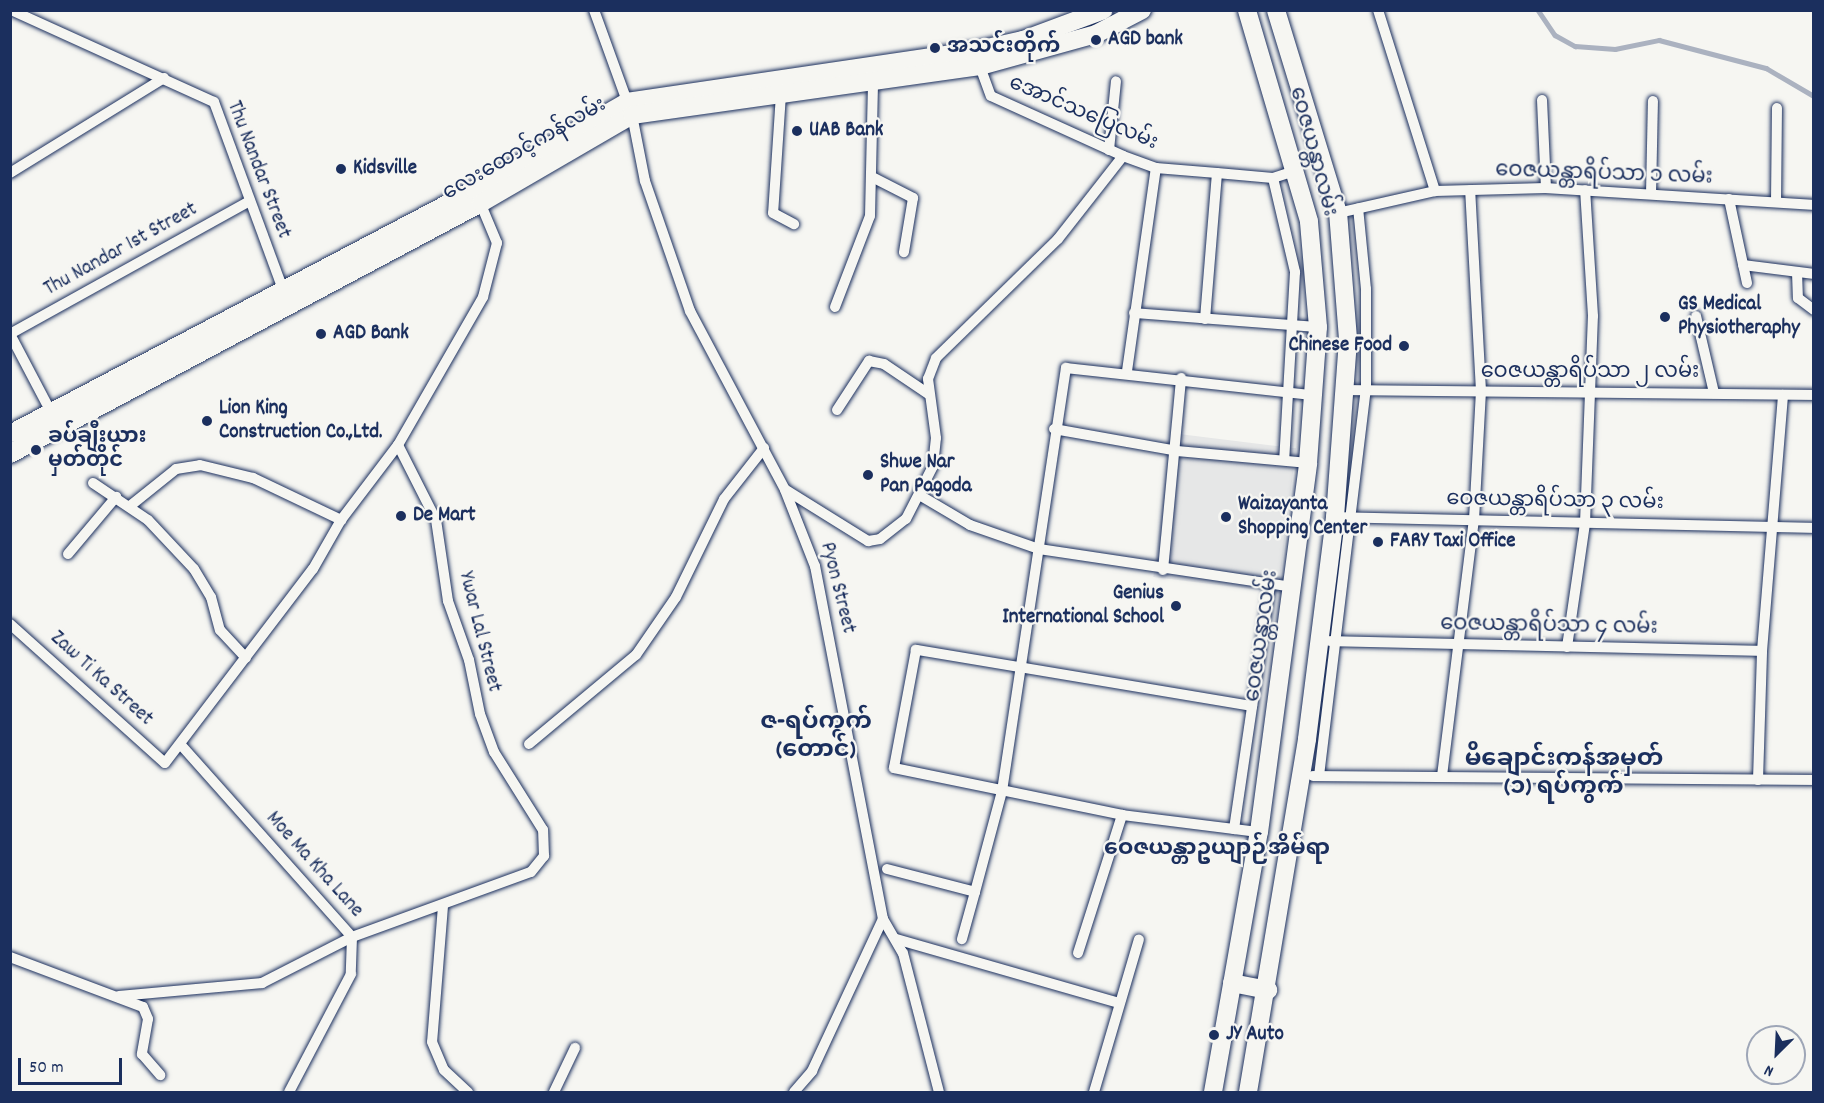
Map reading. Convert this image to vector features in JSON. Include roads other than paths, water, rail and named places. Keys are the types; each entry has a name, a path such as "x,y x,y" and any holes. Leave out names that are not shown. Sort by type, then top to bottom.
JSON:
{"main road":[{"name":"လေးထောင့်ကန်လမ်း","path":"10,454 55,420 477,196 630,109 977,58 1104,10"},
{"name":"လေးထောင့်ကန်လမ်း","path":"691,99 781,94 825,79 873,83 977,58 1096,34 1142,10"},
{"name":"ဝေဇယန္တာလမ်း","path":"1248,1092 1310,776 1344,517 1348,339 1338,213 1277,13"},
{"name":"ဝေဇယန္တာလမ်း","path":"1213,1092 1259,832 1308,463 1317,333 1309,221 1297,170 1246,15"},
{"path":"1317,333 1348,339"},
{"name":"လေးထောင့်ကန်လမ်း","path":"10,434 55,420"},
{"path":"1232,983 1268,990"}],"street":[{"name":"Thu Nandar Street","path":"10,10 214,102 286,299"},
{"name":"Pyon Street","path":"594,10 630,109 645,181 690,311 785,490 823,595 846,742 883,920 896,939 939,1092"},
{"path":"1378,10 1435,191"},
{"name":"အောင်သပြေလမ်း","path":"977,58 991,96 1109,150 1156,168 1273,177 1297,170"},
{"path":"10,174 164,78"},
{"path":"1109,150 1116,81"},
{"path":"835,307 870,216 874,178 873,83"},
{"path":"781,94 773,213 794,224"},
{"path":"1542,100 1546,188"},
{"path":"1651,194 1653,102"},
{"path":"1776,202 1777,108"},
{"path":"785,490 868,541 880,539 906,519 921,496 936,438 928,379 936,358 1058,238 1123,156"},
{"path":"1127,371 1156,168"},
{"path":"1205,318 1217,173"},
{"path":"1273,177 1295,272 1284,460"},
{"path":"874,178 913,198 904,252"},
{"name":"ဝေဇယန္တာရိပ်သာ ၁ လမ်း","path":"1338,213 1435,191 1546,188 1814,205"},
{"path":"1442,776 1454,644 1474,520 1480,391 1470,190"},
{"path":"1567,646 1585,523 1588,390 1593,315 1585,190"},
{"path":"181,745 313,569 341,520 398,445 483,297 497,243 477,196"},
{"path":"1729,199 1747,283"},
{"name":"Thu Nandar 1st Street","path":"10,334 250,201"},
{"path":"1344,517 1366,390 1366,289 1358,208"},
{"path":"1743,265 1814,274"},
{"path":"1797,272 1798,298 1814,310"},
{"path":"1134,313 1291,326 1317,333"},
{"path":"1696,316 1714,393"},
{"path":"10,334 55,420"},
{"path":"837,410 869,362 885,364 930,395"},
{"path":"962,939 1002,791 1039,549 1054,429 1066,368 1127,371 1312,394"},
{"path":"1163,570 1177,451 1181,378"},
{"name":"ဝေဇယန္တာရိပ်သာ ၂ လမ်း","path":"1346,390 1588,390 1814,395"},
{"path":"1758,780 1762,651 1775,527 1783,395"},
{"path":"1054,429 1177,451 1308,463"},
{"name":"Ywar Lal Street","path":"398,445 436,520 448,601 469,660 480,714 495,752 543,830 544,856 531,872 443,906"},
{"path":"529,744 636,655 676,597 724,499 764,448"},
{"path":"130,506 176,469 200,465 253,478 341,520"},
{"path":"93,483 130,506 194,569 211,597 220,630 246,658"},
{"path":"921,496 981,530 1039,549 1163,570 1292,587"},
{"path":"68,555 116,497"},
{"name":"ဝေဇယန္တာရိပ်သာ ၃ လမ်း","path":"1344,517 1814,528"},
{"path":"1234,829 1270,584"},
{"name":"Zaw Ti Ka Street","path":"10,624 165,763 181,745"},
{"name":"ဝေဇယန္တာရိပ်သာ ၄ လမ်း","path":"1328,641 1762,651"},
{"path":"1252,706 916,650 894,768 1122,815 1259,832"},
{"name":"Moe Ma Kha Lane","path":"181,745 352,937 351,974 289,1092"},
{"path":"1310,776 1814,780"},
{"path":"1078,952 1122,815"},
{"path":"887,869 975,892"},
{"path":"119,996 262,983 352,937 443,906 432,1042 444,1070 468,1092"},
{"path":"794,1092 812,1071 883,920"},
{"path":"896,939 1119,1003"},
{"path":"1094,1092 1139,939"},
{"path":"10,957 119,996 147,1012 142,1054 160,1075"},
{"path":"554,1092 575,1048"}],"waterway":[{"path":"1538,10 1555,35 1575,46 1615,49 1659,40 1766,68 1814,96"}],"place":[{"name":"AGD bank","path":"1096,40"},
{"name":"အသင်းတိုက်","path":"935,48"},
{"name":"UAB Bank","path":"797,131"},
{"name":"Kidsville","path":"341,169"},
{"name":"GS Medical Physiotheraphy","path":"1665,317"},
{"name":"AGD Bank","path":"321,334"},
{"name":"Chinese Food","path":"1404,346"},
{"name":"Lion King Construction Co.,Ltd.","path":"207,421"},
{"name":"ခပ်ချီးယား မှတ်တိုင်","path":"36,450"},
{"name":"Shwe Nar Pan Pagoda","path":"868,475"},
{"name":"De Mart","path":"401,516"},
{"name":"Waizayanta Shopping Center","path":"1226,517"},
{"name":"FARY Taxi Office","path":"1378,542"},
{"name":"Genius International School","path":"1176,606"},
{"name":"JY Auto","path":"1214,1035"}],"district":[{"name":"ဇ-ရပ်ကွက် (တောင်)","path":"816,738"},
{"name":"မိချောင်းကန်အမှတ် (၁) ရပ်ကွက်","path":"1564,775"},
{"name":"ဝေဇယန္တာဥယျာဉ်အိမ်ရာ","path":"1217,850"}]}
